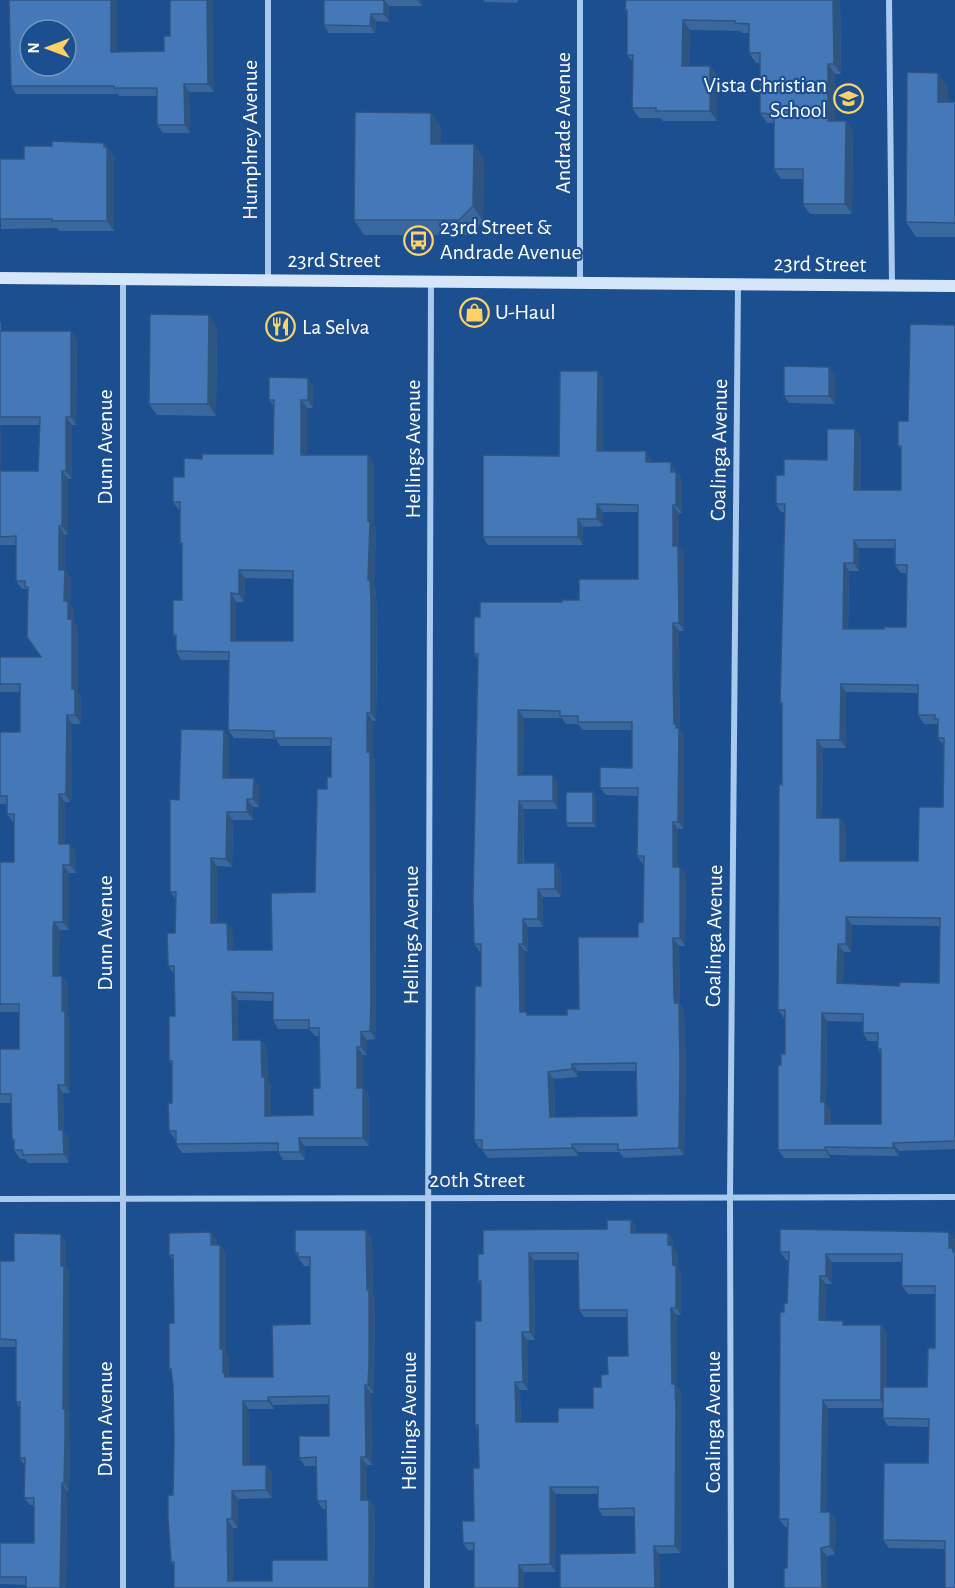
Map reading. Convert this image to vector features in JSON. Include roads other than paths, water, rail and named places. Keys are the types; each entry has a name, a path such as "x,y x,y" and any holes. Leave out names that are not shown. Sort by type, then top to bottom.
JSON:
{"main road":[{"name":"23rd Street","path":"0,278 955,286"}],"street":[{"name":"Humphrey Avenue","path":"268,0 268,280"},
{"name":"Andrade Avenue","path":"580,0 580,283"},
{"path":"889,0 892,285"},
{"name":"Dunn Avenue","path":"123,279 123,1588"},
{"name":"Hellings Avenue","path":"427,1588 431,281"},
{"name":"Coalinga Avenue","path":"731,1588 730,1196 738,284"},
{"name":"20th Street","path":"0,1199 955,1197"}],"place":[{"name":"Vista Christian School","path":"848,98"},
{"name":"23rd Street & Andrade Avenue","path":"419,240"},
{"name":"U-Haul","path":"474,312"},
{"name":"La Selva","path":"281,327"}]}
